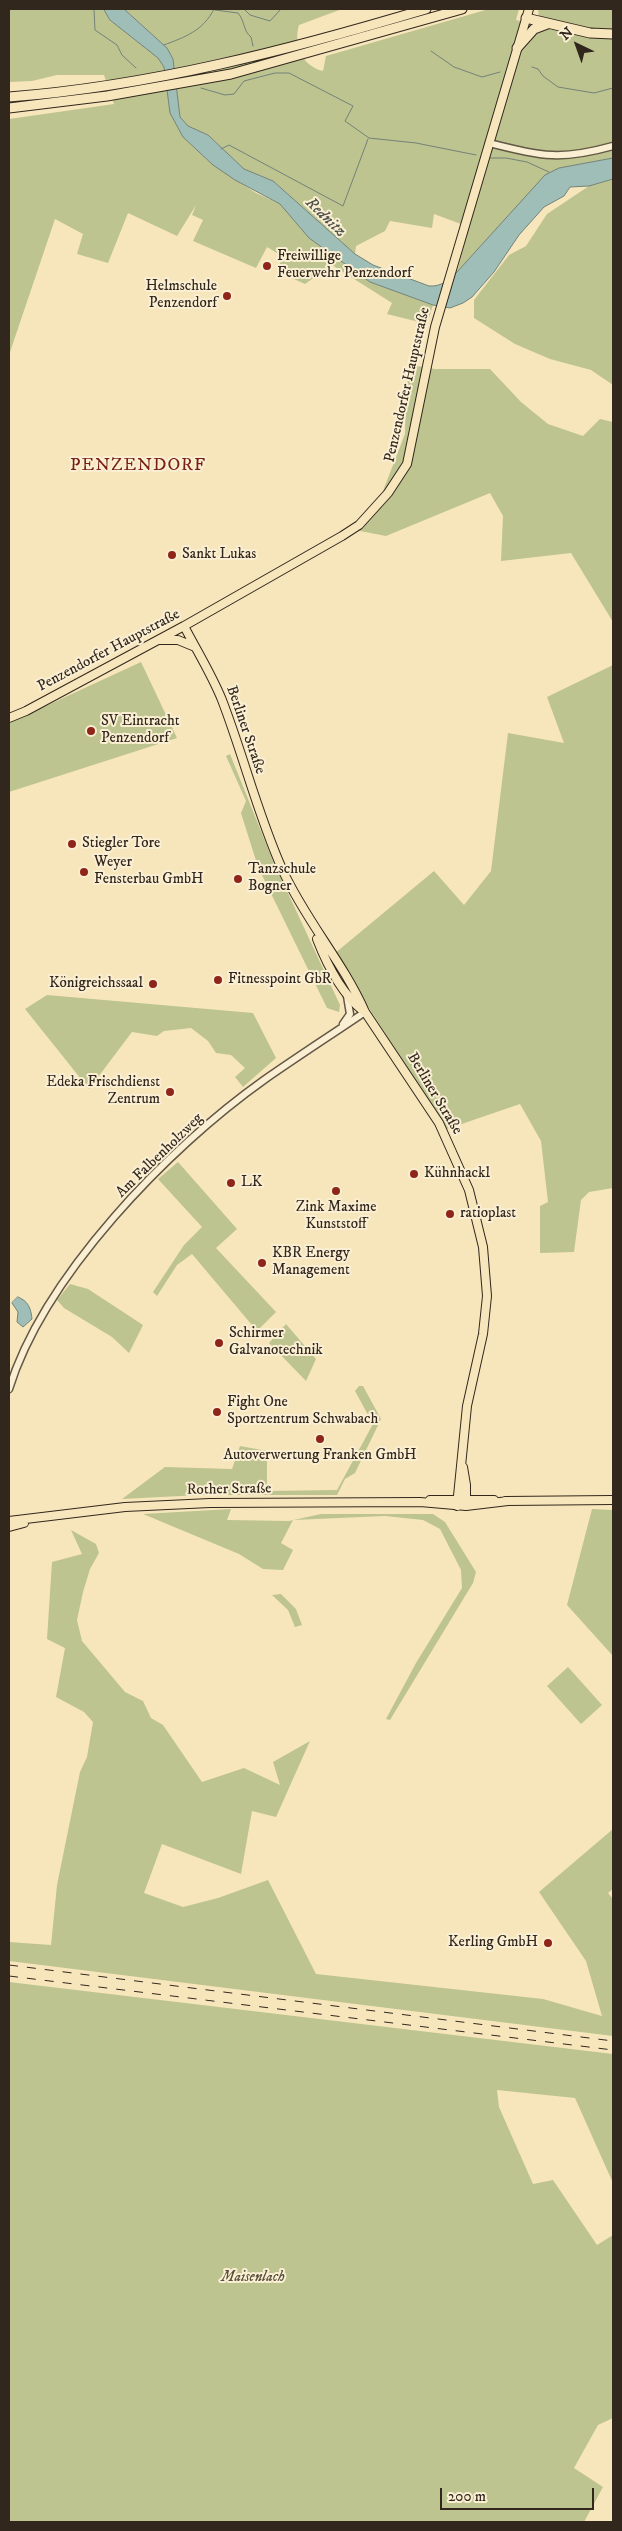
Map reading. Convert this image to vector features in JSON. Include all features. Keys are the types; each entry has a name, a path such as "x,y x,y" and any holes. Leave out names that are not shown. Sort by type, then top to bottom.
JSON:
{"highway":[{"path":"9,108 106,91 231,74 426,9"},
{"path":"322,44 462,9"},
{"path":"526,18 590,33 613,34"},
{"path":"517,48 534,29 548,24"},
{"path":"9,97 106,91"}],"main road":[{"name":"Penzendorfer Hauptstraße","path":"9,718 26,711 184,626 342,536 359,525 388,493 407,464 423,378 448,280 529,9"},
{"name":"Berliner Straße","path":"184,626 222,702 260,814 283,872 312,926 330,968 346,993 364,1012 439,1123 469,1190 483,1247 486,1296 483,1334 467,1406 462,1460 462,1502"},
{"path":"157,640 178,640 195,647"},
{"name":"Berliner Straße","path":"312,926 357,994 364,1012"},
{"name":"Rother Straße","path":"9,1521 40,1519 125,1507 201,1504 613,1500"},
{"name":"Rother Straße","path":"9,1527 40,1519"}],"street":[{"path":"489,143 556,157 585,154 613,146"},
{"path":"336,1032 350,1014 346,993"},
{"name":"Am Falbenholzweg","path":"9,1389 28,1340 38,1321 79,1262 149,1180 184,1147 252,1089 364,1012"}],"green space":[{"path":"9,9 104,9 110,20 158,58 164,67 170,113 183,137 213,165 256,193 280,204 309,238 370,282 433,305 427,324 387,314 392,303 332,265 305,284 278,272 282,256 267,247 256,268 193,241 203,220 192,215 196,205 177,236 128,213 108,263 77,254 83,234 55,219 9,355 9,119 114,104 104,75 57,75 32,81 9,82"},
{"path":"124,9 342,9 299,25 297,40 301,54 310,65 323,71 326,56 489,9 519,9 516,20 540,25 538,9 613,9 613,158 559,168 511,213 457,272 469,227 434,214 432,228 390,221 385,231 356,246 355,254 273,181 244,169 208,135 188,126 180,117 173,59 167,48"},
{"path":"613,179 613,385 591,370 550,359 515,344 474,318 474,300 509,255 526,246 547,214 589,186"},
{"path":"411,365 435,369 490,369 521,402 548,424 583,436 600,419 613,422 613,622 571,553 501,561 503,516 490,493 386,536 355,530 376,509 405,434 406,389"},
{"name":"SV Eintracht Penzendorf","path":"141,662 177,738 9,792 9,723"},
{"path":"613,665 613,1188 589,1192 581,1200 574,1252 540,1253 540,1206 548,1202 541,1141 520,1104 447,1129 334,954 434,871 464,905 491,871 508,733 564,743 547,697"},
{"path":"230,754 273,861 340,1005 339,1012 327,1008 258,867 241,813 246,801 226,756"},
{"path":"47,995 253,1013 276,1058 243,1087 235,1077 245,1068 231,1055 216,1053 208,1041 191,1028 164,1031 157,1036 132,1032 89,1089 25,1009"},
{"path":"178,1162 237,1229 216,1248 276,1312 257,1331 192,1254 177,1265 157,1296 153,1292 184,1245 202,1227 158,1179"},
{"path":"70,1284 88,1289 143,1325 129,1353 112,1337 64,1308 57,1300"},
{"path":"286,1324 316,1359 306,1381 269,1343"},
{"path":"359,1386 363,1386 381,1419 355,1473 345,1479 337,1495 200,1495 122,1499 165,1467 232,1469 240,1446 267,1451 267,1491 337,1490 373,1424 355,1391"},
{"path":"231,1509 227,1520 293,1520 281,1543 293,1550 283,1570 263,1569 239,1554 143,1514"},
{"path":"592,1509 613,1510 613,1656 567,1605"},
{"path":"321,1514 433,1514 445,1522 476,1572 473,1583 390,1720 386,1719 416,1663 462,1588 461,1570 440,1529 423,1520 385,1516 294,1520"},
{"path":"71,1530 96,1544 99,1553 90,1569 77,1620 82,1641 125,1692 143,1701 151,1718 163,1725 202,1782 244,1768 280,1785 273,1762 310,1741 276,1817 252,1811 241,1874 162,1844 144,1893 183,1907 218,1898 268,1880 316,1974 543,1999 602,2016 586,1961 539,1892 613,1829 613,1889 608,1893 613,1899 613,2036 9,1961 9,1942 51,1945 57,1885 80,1772 87,1757 93,1722 84,1712 56,1697 65,1648 47,1639 52,1562 82,1554"},
{"path":"281,1594 296,1609 302,1625 295,1627 288,1610 272,1595"},
{"path":"568,1667 602,1705 581,1724 547,1686"},
{"name":"Maisenlach","path":"9,1982 613,2054 613,2183 575,2098 497,2090 499,2107 533,2184 553,2180 597,2245 613,2235 613,2418 598,2425 574,2468 603,2487 584,2522 9,2522"}],"water":[{"path":"104,9 124,9 167,48 173,59 180,117 188,126 208,135 244,169 273,181 355,254 373,265 429,286 441,284 454,275 545,175 559,168 613,158 613,179 589,186 570,187 564,196 544,207 519,235 494,272 472,297 450,308 433,305 370,282 309,238 280,204 235,180 213,165 183,137 170,113 164,67 158,58 110,20"},
{"path":"18,1297 27,1303 32,1315 32,1319 23,1327 17,1322 18,1312 12,1303"}],"waterway":[{"path":"94,9 95,30 117,45 122,55 136,68"},
{"path":"164,45 186,36 199,28 210,17 214,9"},
{"path":"244,9 250,15 270,21 281,9"},
{"path":"215,10 238,13 251,37 253,46"},
{"path":"431,51 454,67 482,77 500,72"},
{"path":"532,67 538,69 543,76 558,87 594,93 613,88"},
{"path":"201,88 225,95 234,94 244,81 275,73 289,73 353,106 345,121 369,138 416,143 476,155"},
{"name":"Rednitz","path":"221,149 229,145 343,206 368,139"},
{"path":"489,158 506,158 527,162 549,172"}],"railway":[{"path":"9,1965 613,2041"},
{"path":"9,1976 613,2050"}],"place":[{"name":"Freiwillige Feuerwehr Penzendorf","path":"267,266"},
{"name":"Helmschule Penzendorf","path":"227,296"},
{"name":"Sankt Lukas","path":"172,555"},
{"name":"SV Eintracht Penzendorf","path":"91,731"},
{"name":"Stiegler Tore","path":"72,844"},
{"name":"Weyer Fensterbau GmbH","path":"84,872"},
{"name":"Tanzschule Bogner","path":"238,879"},
{"name":"Fitnesspoint GbR","path":"218,980"},
{"name":"Königreichssaal","path":"153,984"},
{"name":"Edeka Frischdienst Zentrum","path":"170,1092"},
{"name":"Kühnhackl","path":"414,1174"},
{"name":"LK","path":"231,1183"},
{"name":"Zink Maxime Kunststoff","path":"336,1191"},
{"name":"ratioplast","path":"450,1214"},
{"name":"KBR Energy Management","path":"262,1263"},
{"name":"Schirmer Galvanotechnik","path":"219,1343"},
{"name":"Fight One Sportzentrum Schwabach","path":"217,1412"},
{"name":"Autoverwertung Franken GmbH","path":"320,1439"},
{"name":"Kerling GmbH","path":"548,1943"}],"district":[{"name":"PENZENDORF","path":"138,466"}]}
